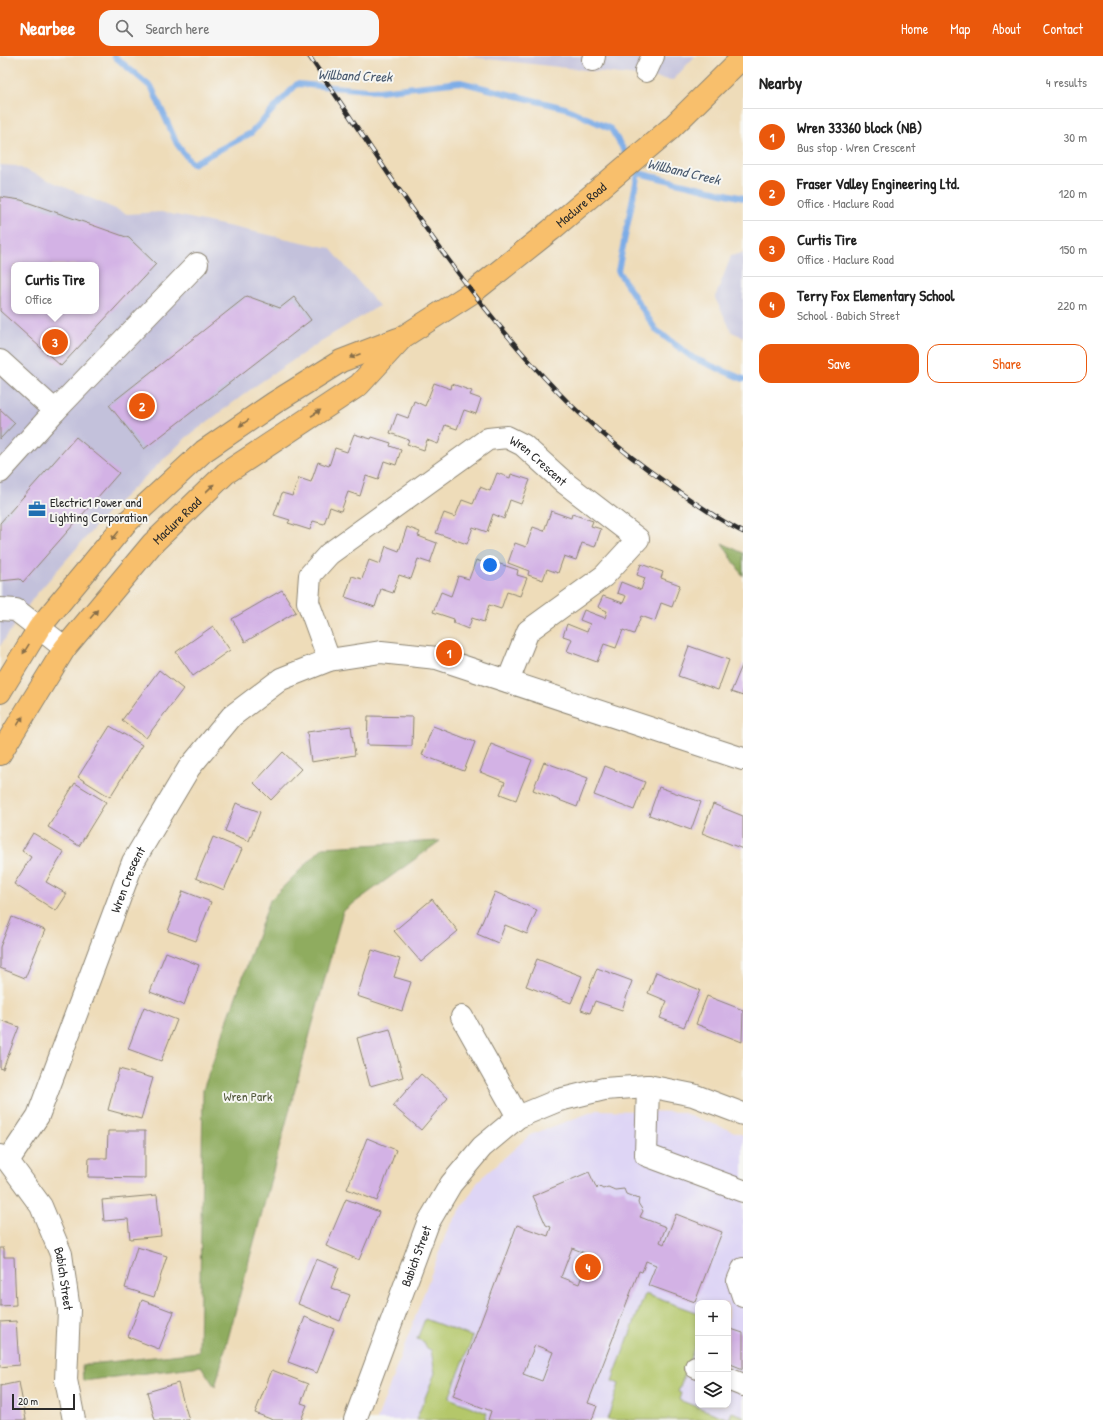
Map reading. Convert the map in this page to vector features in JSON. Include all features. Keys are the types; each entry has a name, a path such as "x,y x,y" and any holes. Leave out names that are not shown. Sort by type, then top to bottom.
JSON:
{"main road":[{"name":"Maclure Road","path":"3,679 39,628 125,524 204,451 274,403 341,361 404,336 473,292 551,230 670,129 743,57"},
{"name":"Maclure Road","path":"0,754 65,648 152,544 226,473 359,385 404,336"}],"street":[{"path":"0,472 55,411 197,264"},
{"path":"0,361 55,411"},
{"name":"Wren Crescent","path":"329,660 308,602 310,575 329,554 488,439 507,437 524,445 565,483 638,539 604,576 528,631 508,681"},
{"path":"0,610 16,610 65,648"},
{"name":"Wren Crescent","path":"4,1159 38,1116 133,862 189,768 232,716 281,679 329,660 381,652 437,658 743,759"},
{"path":"462,1018 518,1117"},
{"path":"648,1086 646,1155 743,1191"},
{"name":"Babich Street","path":"354,1420 428,1224 451,1184 482,1147 518,1117 559,1100 604,1088 648,1086 693,1095 743,1114"},
{"name":"Babich Street","path":"4,1159 41,1206 61,1254 69,1310 66,1380 74,1420"},
{"path":"743,1269 738,1281 743,1296"},
{"path":"731,1380 743,1385"}],"shaded area":[{"path":"462,56 695,56 673,80"},
{"path":"0,165 16,166 127,214 161,212 330,248 379,306 326,338 258,384 187,437 108,512 34,597 0,646"},
{"path":"743,253 743,337 732,332 715,298 731,256"},
{"path":"597,1110 681,1112 743,1135 743,1420 377,1420 447,1231 479,1180 530,1135"}],"green space":[{"path":"722,543 743,553 743,576"},
{"name":"Wren Park","path":"440,841 343,911 215,1387 201,1366 83,1381 82,1365 199,1352 203,1090 270,900 323,847"},
{"path":"645,1294 695,1312 695,1345 678,1392 681,1393 679,1400 695,1406 695,1408 700,1408 729,1419 732,1412 743,1416 743,1420 607,1420 619,1384 612,1381"},
{"path":"425,1319 473,1337 449,1398 487,1413 485,1420 416,1420 435,1373 431,1350 427,1348 424,1342 417,1339"}],"building":[{"path":"0,197 21,200 129,238 156,264 61,366 0,311"},
{"path":"247,296 280,308 294,297 311,320 144,449 109,405"},
{"path":"434,383 451,389 452,384 472,391 470,395 481,399 476,414 464,410 457,429 445,425 438,444 427,440 424,450 407,444 409,440 390,433 397,414 408,418 414,401 425,406"},
{"path":"0,409 15,423 0,439"},
{"path":"354,434 371,439 372,437 391,443 390,446 401,450 396,465 384,461 378,480 366,476 360,496 348,492 341,511 330,507 324,524 313,521 310,530 288,523 290,520 274,515 282,493 292,496 299,478 311,482 318,462 329,466 335,448 347,452"},
{"path":"76,437 119,473 23,582 20,579 0,581 0,523"},
{"path":"497,473 510,478 511,474 530,480 521,504 510,500 504,519 493,514 487,532 473,527 467,544 436,533 444,513 455,517 462,500 473,504 480,487 490,491"},
{"path":"551,511 571,518 572,514 593,521 591,526 601,529 595,547 582,543 576,560 564,556 558,573 547,569 543,580 528,575 529,571 508,563 515,543 526,547 533,527 544,531"},
{"path":"407,527 420,532 418,536 437,543 430,563 418,559 411,579 399,575 393,593 381,589 375,607 345,597 352,576 362,579 369,560 380,564 386,546 399,551"},
{"path":"476,560 496,567 497,563 518,570 517,575 527,578 520,596 507,592 501,609 489,605 484,622 472,618 468,629 453,623 454,619 433,612 441,592 451,596 458,576 469,579"},
{"path":"641,564 663,572 661,578 680,585 672,607 661,603 655,621 641,616 634,634 623,630 616,648 604,644 597,662 567,651 572,639 563,636 567,624 587,632 590,624 580,620 584,610 605,618 607,611 598,607 603,596 623,603 626,596 617,593 621,582 641,590 645,578 637,575"},
{"path":"282,590 296,612 245,642 232,619"},
{"path":"213,626 230,650 193,676 176,652"},
{"path":"689,646 729,660 718,690 678,676"},
{"path":"743,663 743,696 731,692"},
{"path":"159,670 183,689 146,738 122,720"},
{"path":"368,716 413,717 412,746 367,745"},
{"path":"110,726 142,745 110,797 78,777"},
{"path":"351,726 355,755 311,762 307,732"},
{"path":"433,726 475,742 464,771 422,755"},
{"path":"491,744 532,760 516,800 500,794 505,782 480,772"},
{"path":"283,752 301,769 271,800 254,783"},
{"path":"544,762 588,778 577,807 533,790"},
{"path":"605,766 645,782 634,810 594,795"},
{"path":"75,783 106,802 79,846 48,827"},
{"path":"659,787 701,802 691,830 649,815"},
{"path":"236,803 260,812 249,841 225,831"},
{"path":"713,804 743,816 743,849 702,833"},
{"path":"33,833 64,852 46,882 67,894 56,911 14,884 31,857 22,851"},
{"path":"213,837 242,849 224,890 196,878"},
{"path":"183,891 211,902 196,941 168,931"},
{"path":"495,892 537,910 527,934 505,925 498,943 477,934"},
{"path":"432,899 458,931 421,962 394,931"},
{"path":"12,917 45,930 25,978 0,968 0,947"},
{"path":"372,950 400,959 394,977 411,982 402,1011 357,996"},
{"path":"166,952 199,965 184,1005 150,992"},
{"path":"537,959 582,976 571,1003 526,986"},
{"path":"597,968 632,981 622,1010 595,1001 590,1013 581,1010"},
{"path":"656,972 700,990 684,1027 660,1018 667,1001 648,993"},
{"path":"707,996 743,1010 742,1042 696,1024"},
{"path":"144,1007 177,1020 161,1061 128,1049"},
{"path":"0,1020 19,1027 3,1069 0,1068"},
{"path":"390,1029 403,1077 370,1086 357,1038"},
{"path":"119,1069 153,1078 141,1119 108,1110"},
{"path":"421,1074 448,1098 421,1130 393,1106"},
{"path":"108,1131 145,1131 145,1178 88,1177 89,1158 107,1158"},
{"path":"367,1138 396,1150 377,1201 347,1189"},
{"path":"589,1172 597,1189 598,1186 603,1189 608,1187 615,1190 624,1189 626,1194 639,1199 638,1203 643,1211 640,1217 666,1227 660,1242 664,1244 676,1214 722,1232 695,1302 648,1285 656,1265 646,1261 642,1272 639,1271 588,1403 597,1406 592,1420 488,1420 491,1411 453,1396 517,1225 548,1236 551,1227 546,1225 533,1196","holes":["572,1248 590,1255 579,1284 561,1277","535,1345 553,1352 542,1381 523,1374"]},
{"path":"157,1195 161,1236 130,1239 128,1219 104,1221 102,1200"},
{"path":"346,1199 379,1212 359,1260 326,1246"},
{"path":"137,1247 167,1256 154,1297 125,1288"},
{"path":"0,1248 4,1248 4,1257 14,1257 16,1305 0,1306"},
{"path":"316,1259 339,1268 331,1288 350,1295 340,1321 298,1304"},
{"path":"142,1300 174,1312 159,1349 128,1337"},
{"path":"305,1317 334,1329 317,1373 288,1362"},
{"path":"16,1321 19,1365 0,1367 0,1322"},
{"path":"731,1329 743,1333 743,1369 731,1364"},
{"path":"272,1370 308,1384 301,1403 307,1405 301,1420 273,1420 255,1413"},
{"path":"19,1382 26,1420 0,1420 0,1386"},
{"path":"178,1383 189,1420 155,1420 147,1392"}],"waterway":[{"name":"Willband Creek","path":"114,56 152,88 177,144 192,164 251,133 297,84 379,91 460,82 565,108 611,129 638,173 743,198"},
{"path":"638,173 618,271 656,330 693,358 743,379"}],"railway":[{"path":"309,56 396,185 456,270 521,352 586,420 636,461 708,512 743,532"}],"place":[{"name":"Curtis Tire","path":"55,342"},
{"name":"Fraser Valley Engineering Ltd.","path":"142,406"},
{"name":"Electric1 Power and Lighting Corporation","path":"37,509"},
{"name":"Wren 33360 block (NB)","path":"449,653"},
{"name":"Terry Fox Elementary School","path":"588,1267"}]}
